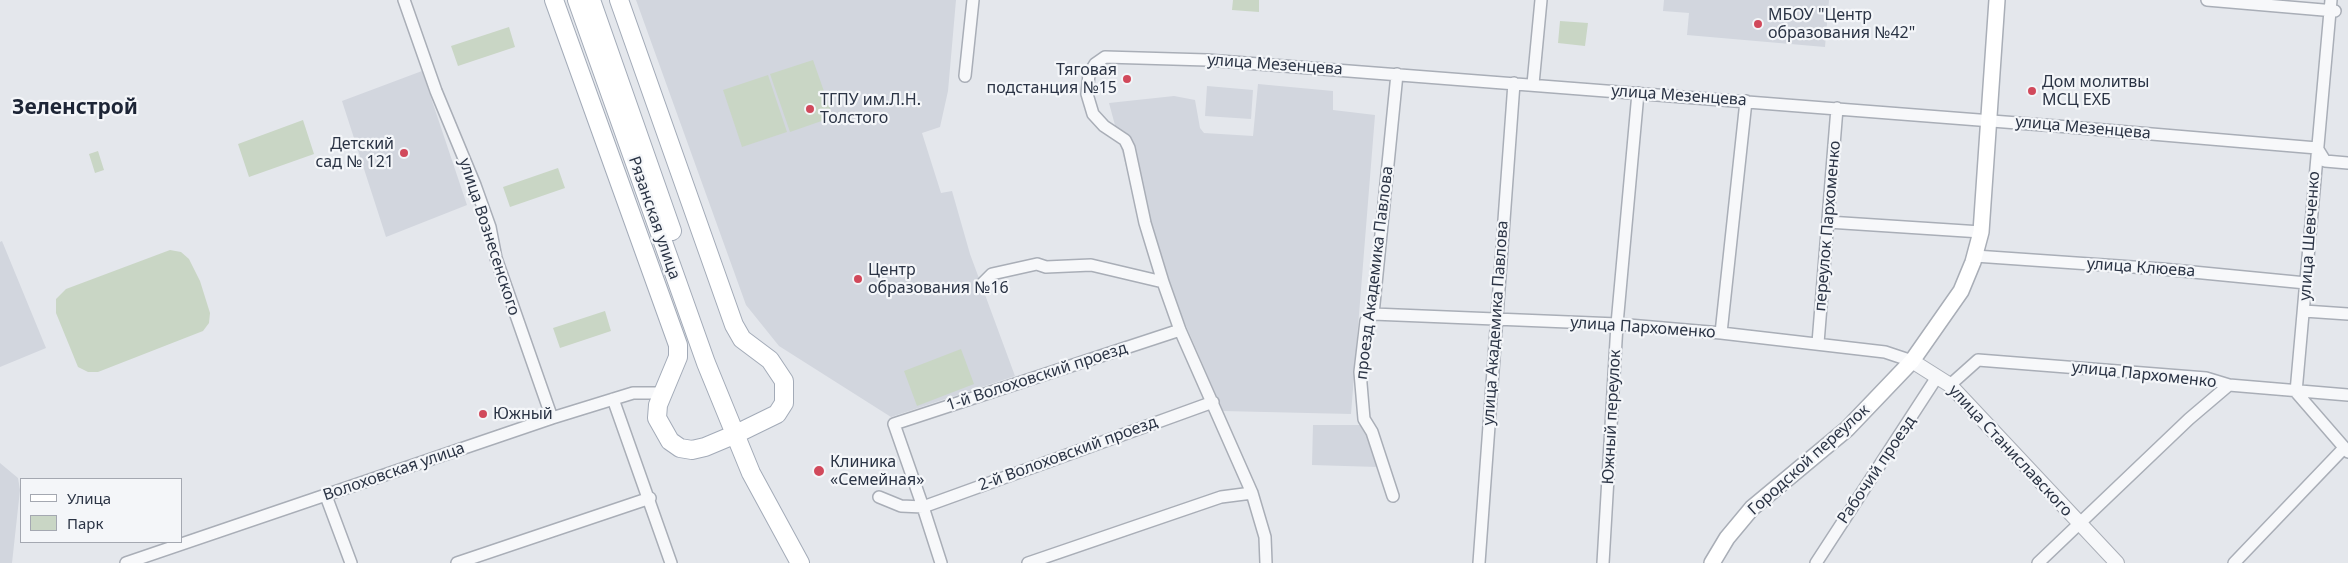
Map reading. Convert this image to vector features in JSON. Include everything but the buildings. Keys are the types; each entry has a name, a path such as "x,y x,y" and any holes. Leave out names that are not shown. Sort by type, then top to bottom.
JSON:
{"main road":[{"path":"554,0 678,345"},
{"name":"Рязанская улица","path":"577,0 684,304 751,473 800,563"},
{"name":"Рязанская улица","path":"591,0 716,360 736,434"},
{"path":"619,0 734,325 742,339 770,360 784,381 784,403 777,414 736,434 705,447 692,450 680,448 666,436 657,418 658,405 678,357 684,304"},
{"path":"1912,361 1961,291 1975,256 1981,232 1997,0"},
{"name":"Городской переулок","path":"1712,563 1726,538 1752,508 1847,429 1912,361"}],"street":[{"name":"улица Вознесенского","path":"404,0 436,91 490,226 496,258 552,418"},
{"path":"965,76 973,0"},
{"path":"1533,84 1541,0"},
{"path":"2207,0 2332,7"},
{"name":"улица Шевченко","path":"2296,392 2316,148 2332,7"},
{"name":"улица Мезенцева","path":"1163,282 1146,224 1129,148 1125,140 1104,126 1093,114 1087,94 1089,74 1095,64 1105,57 1207,60 1746,100 2316,148"},
{"name":"проезд Академика Павлова","path":"1393,496 1372,432 1364,419 1360,372 1366,321 1373,314 1397,74"},
{"name":"улица Академика Павлова","path":"1479,563 1514,83"},
{"name":"Южный переулок","path":"1603,563 1617,324 1638,93"},
{"path":"1721,333 1746,100"},
{"name":"переулок Пархоменко","path":"1818,343 1837,108"},
{"path":"2316,148 2325,162 2348,163"},
{"path":"1828,222 1981,232"},
{"name":"улица Клюева","path":"1975,256 2162,269 2306,283"},
{"path":"982,283 992,274 1037,264 1046,267 1091,265 1163,282 1180,330 1252,493 1265,537 1266,563"},
{"path":"2304,311 2348,314"},
{"name":"улица Пархоменко","path":"1373,314 1617,324 1721,333 1885,352 1912,361"},
{"name":"1-й Волоховский проезд","path":"923,507 894,424 1180,330"},
{"name":"улица Пархоменко","path":"1950,385 1978,360 2206,378 2229,385 2348,395"},
{"name":"улица Станиславского","path":"1912,361 1950,385 2117,563"},
{"name":"Рабочий проезд","path":"1816,563 1938,377"},
{"path":"2038,563 2078,523 2229,385"},
{"path":"2234,563 2346,450 2296,392"},
{"name":"Волоховская улица","path":"126,563 552,418 633,393 664,393"},
{"path":"613,399 650,498 670,563"},
{"name":"2-й Волоховский проезд","path":"923,507 1213,402"},
{"path":"1028,563 1220,496 1252,493"},
{"path":"326,496 351,563"},
{"path":"458,563 650,498"},
{"path":"879,498 901,506 923,507 941,563"}],"shaded area":[{"path":"636,0 956,0 948,91 940,127 922,133 941,193 952,191 970,254 1015,376 891,417 779,346 746,305"},
{"name":"МБОУ \"Центр образования №42\"","path":"1664,0 1829,0 1825,47 1687,35 1689,13 1663,11"},
{"name":"Детский сад № 121","path":"422,71 467,205 386,237 342,101"},
{"path":"1258,84 1333,91 1333,110 1375,115 1351,414 1223,411 1141,222 1109,103 1174,96 1195,100 1200,128 1204,133 1253,136"},
{"path":"1207,86 1253,90 1251,119 1205,116"},
{"path":"2,241 46,348 0,367 0,242"},
{"path":"1313,425 1361,425 1367,432 1378,467 1312,465"},
{"path":"0,463 18,478 20,490 12,563 0,563"}],"green space":[{"path":"1233,0 1259,0 1259,12 1232,10"},
{"path":"1560,21 1588,23 1585,46 1558,43"},
{"path":"509,27 515,47 458,66 451,46"},
{"path":"813,60 833,117 790,132 770,74"},
{"path":"768,75 787,132 742,147 723,90"},
{"path":"303,120 314,154 249,177 238,144"},
{"path":"98,151 104,170 95,173 89,154"},
{"path":"558,168 565,188 510,207 503,187"},
{"path":"170,250 181,252 189,259 200,281 210,313 209,323 203,331 98,372 88,372 78,367 56,313 56,299 66,289"},
{"path":"605,311 611,331 560,348 553,328"},
{"path":"961,349 974,384 917,406 904,371"}],"place":[{"name":"МБОУ \"Центр образования №42\"","path":"1758,24"},
{"name":"Тяговая подстанция №15","path":"1127,79"},
{"name":"Дом молитвы МСЦ ЕХБ","path":"2032,91"},
{"name":"ТГПУ им.Л.Н. Толстого","path":"810,109"},
{"name":"Детский сад № 121","path":"404,153"},
{"name":"Центр образования №16","path":"858,279"},
{"name":"Южный","path":"483,414"},
{"name":"Клиника «Семейная»","path":"819,471"}],"district":[{"name":"Зеленстрой","path":"75,108"}]}
